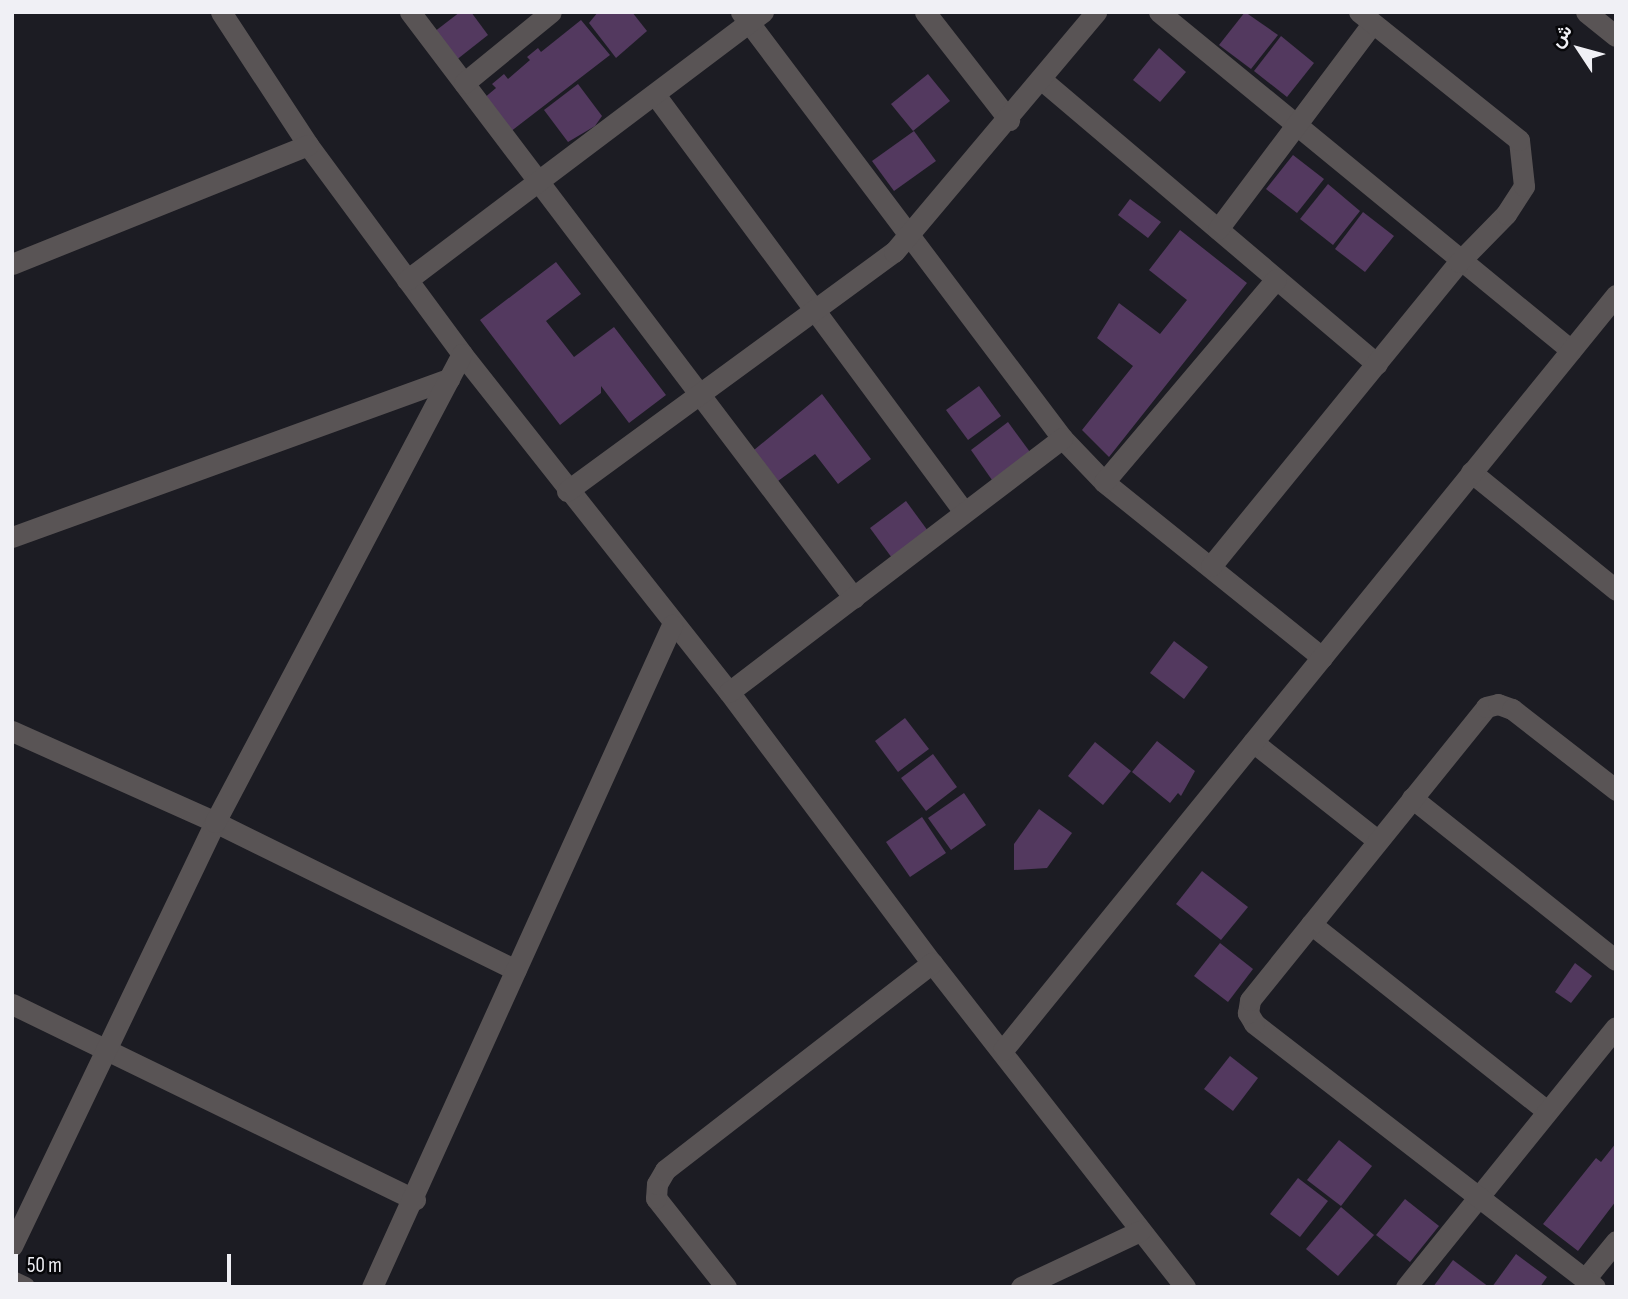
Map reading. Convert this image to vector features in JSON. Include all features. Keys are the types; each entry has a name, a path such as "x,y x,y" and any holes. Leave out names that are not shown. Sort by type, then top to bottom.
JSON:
{"street":[{"path":"220,12 308,145 462,354 672,625 729,692 932,963 1003,1050 1185,1287"},
{"path":"410,12 854,598"},
{"path":"464,83 551,12"},
{"path":"567,491 700,398 911,237 1096,12"},
{"path":"1159,12 1571,351"},
{"path":"1586,12 1616,36"},
{"path":"929,14 1009,120"},
{"path":"407,280 656,96 751,16 911,237 1062,438 1104,482 1322,657"},
{"path":"1211,566 1460,262 1506,214 1524,186 1519,141 1366,18 1298,128 1218,229"},
{"path":"1042,80 1377,364"},
{"path":"656,96 964,512"},
{"path":"12,264 308,145"},
{"path":"1104,482 1276,279"},
{"path":"1003,1050 1616,295"},
{"path":"12,1247 215,822 462,354"},
{"path":"12,537 449,379"},
{"path":"729,692 1062,438"},
{"path":"1471,472 1616,590"},
{"path":"372,1287 415,1200 672,625"},
{"path":"1616,790 1511,709 1499,704 1486,707 1475,716 1250,1000 1248,1013 1254,1023 1590,1283 1616,1241"},
{"path":"12,731 215,822 516,970"},
{"path":"1253,742 1377,840"},
{"path":"1412,798 1616,960"},
{"path":"1311,924 1547,1111"},
{"path":"726,1287 656,1198 657,1184 665,1170 932,963"},
{"path":"12,1004 415,1200"},
{"path":"1406,1287 1616,1027"},
{"path":"1021,1287 1140,1231"},
{"path":"12,1281 25,1287"}],"building":[{"path":"460,12 471,12 488,35 455,61 434,32"},
{"path":"598,12 632,12 647,31 616,58 589,23"},
{"path":"1245,12 1278,35 1251,69 1219,45"},
{"path":"581,20 610,55 510,132 483,99 496,88 492,84 504,74 508,79 530,60 527,57 538,48 541,52"},
{"path":"1281,36 1314,63 1287,97 1254,71"},
{"path":"1159,48 1186,72 1160,102 1133,80"},
{"path":"928,74 950,101 913,131 891,104"},
{"path":"578,84 602,116 595,126 568,142 544,110"},
{"path":"914,131 936,161 894,191 872,161"},
{"path":"1293,155 1324,179 1297,213 1266,189"},
{"path":"1328,184 1360,211 1333,245 1300,219"},
{"path":"1130,199 1161,222 1148,238 1118,215"},
{"path":"1363,212 1394,236 1365,272 1335,249"},
{"path":"1180,230 1247,283 1109,457 1082,430 1133,366 1097,338 1119,303 1160,334 1187,300 1149,270"},
{"path":"556,262 581,294 546,321 574,357 614,327 666,395 629,423 601,386 601,393 560,425 480,320"},
{"path":"979,386 1001,416 968,440 946,410"},
{"path":"822,394 871,459 838,484 815,454 778,481 754,450"},
{"path":"1008,422 1030,452 992,480 971,450"},
{"path":"906,501 928,531 892,558 870,528"},
{"path":"1174,641 1208,667 1184,699 1150,673"},
{"path":"905,718 929,749 898,772 875,741"},
{"path":"1157,741 1195,771 1181,796 1178,793 1170,803 1132,772"},
{"path":"1095,742 1131,771 1103,805 1068,776"},
{"path":"933,754 957,787 926,811 901,778"},
{"path":"964,793 986,825 951,850 928,818"},
{"path":"1039,809 1072,833 1047,868 1014,870 1014,844"},
{"path":"922,817 946,853 910,877 886,842"},
{"path":"1202,871 1248,907 1221,940 1176,904"},
{"path":"1220,943 1253,969 1228,1002 1194,976"},
{"path":"1575,963 1592,976 1571,1003 1555,992"},
{"path":"1230,1056 1258,1078 1233,1111 1204,1089"},
{"path":"1339,1140 1372,1166 1341,1206 1307,1180"},
{"path":"1616,1143 1616,1201 1578,1251 1543,1224 1596,1158 1601,1162"},
{"path":"1298,1178 1328,1201 1300,1237 1270,1214"},
{"path":"1405,1199 1439,1226 1410,1262 1376,1235"},
{"path":"1341,1207 1374,1235 1338,1276 1306,1249"},
{"path":"1516,1254 1547,1277 1540,1287 1492,1287"},
{"path":"1453,1260 1489,1287 1433,1287"}]}
